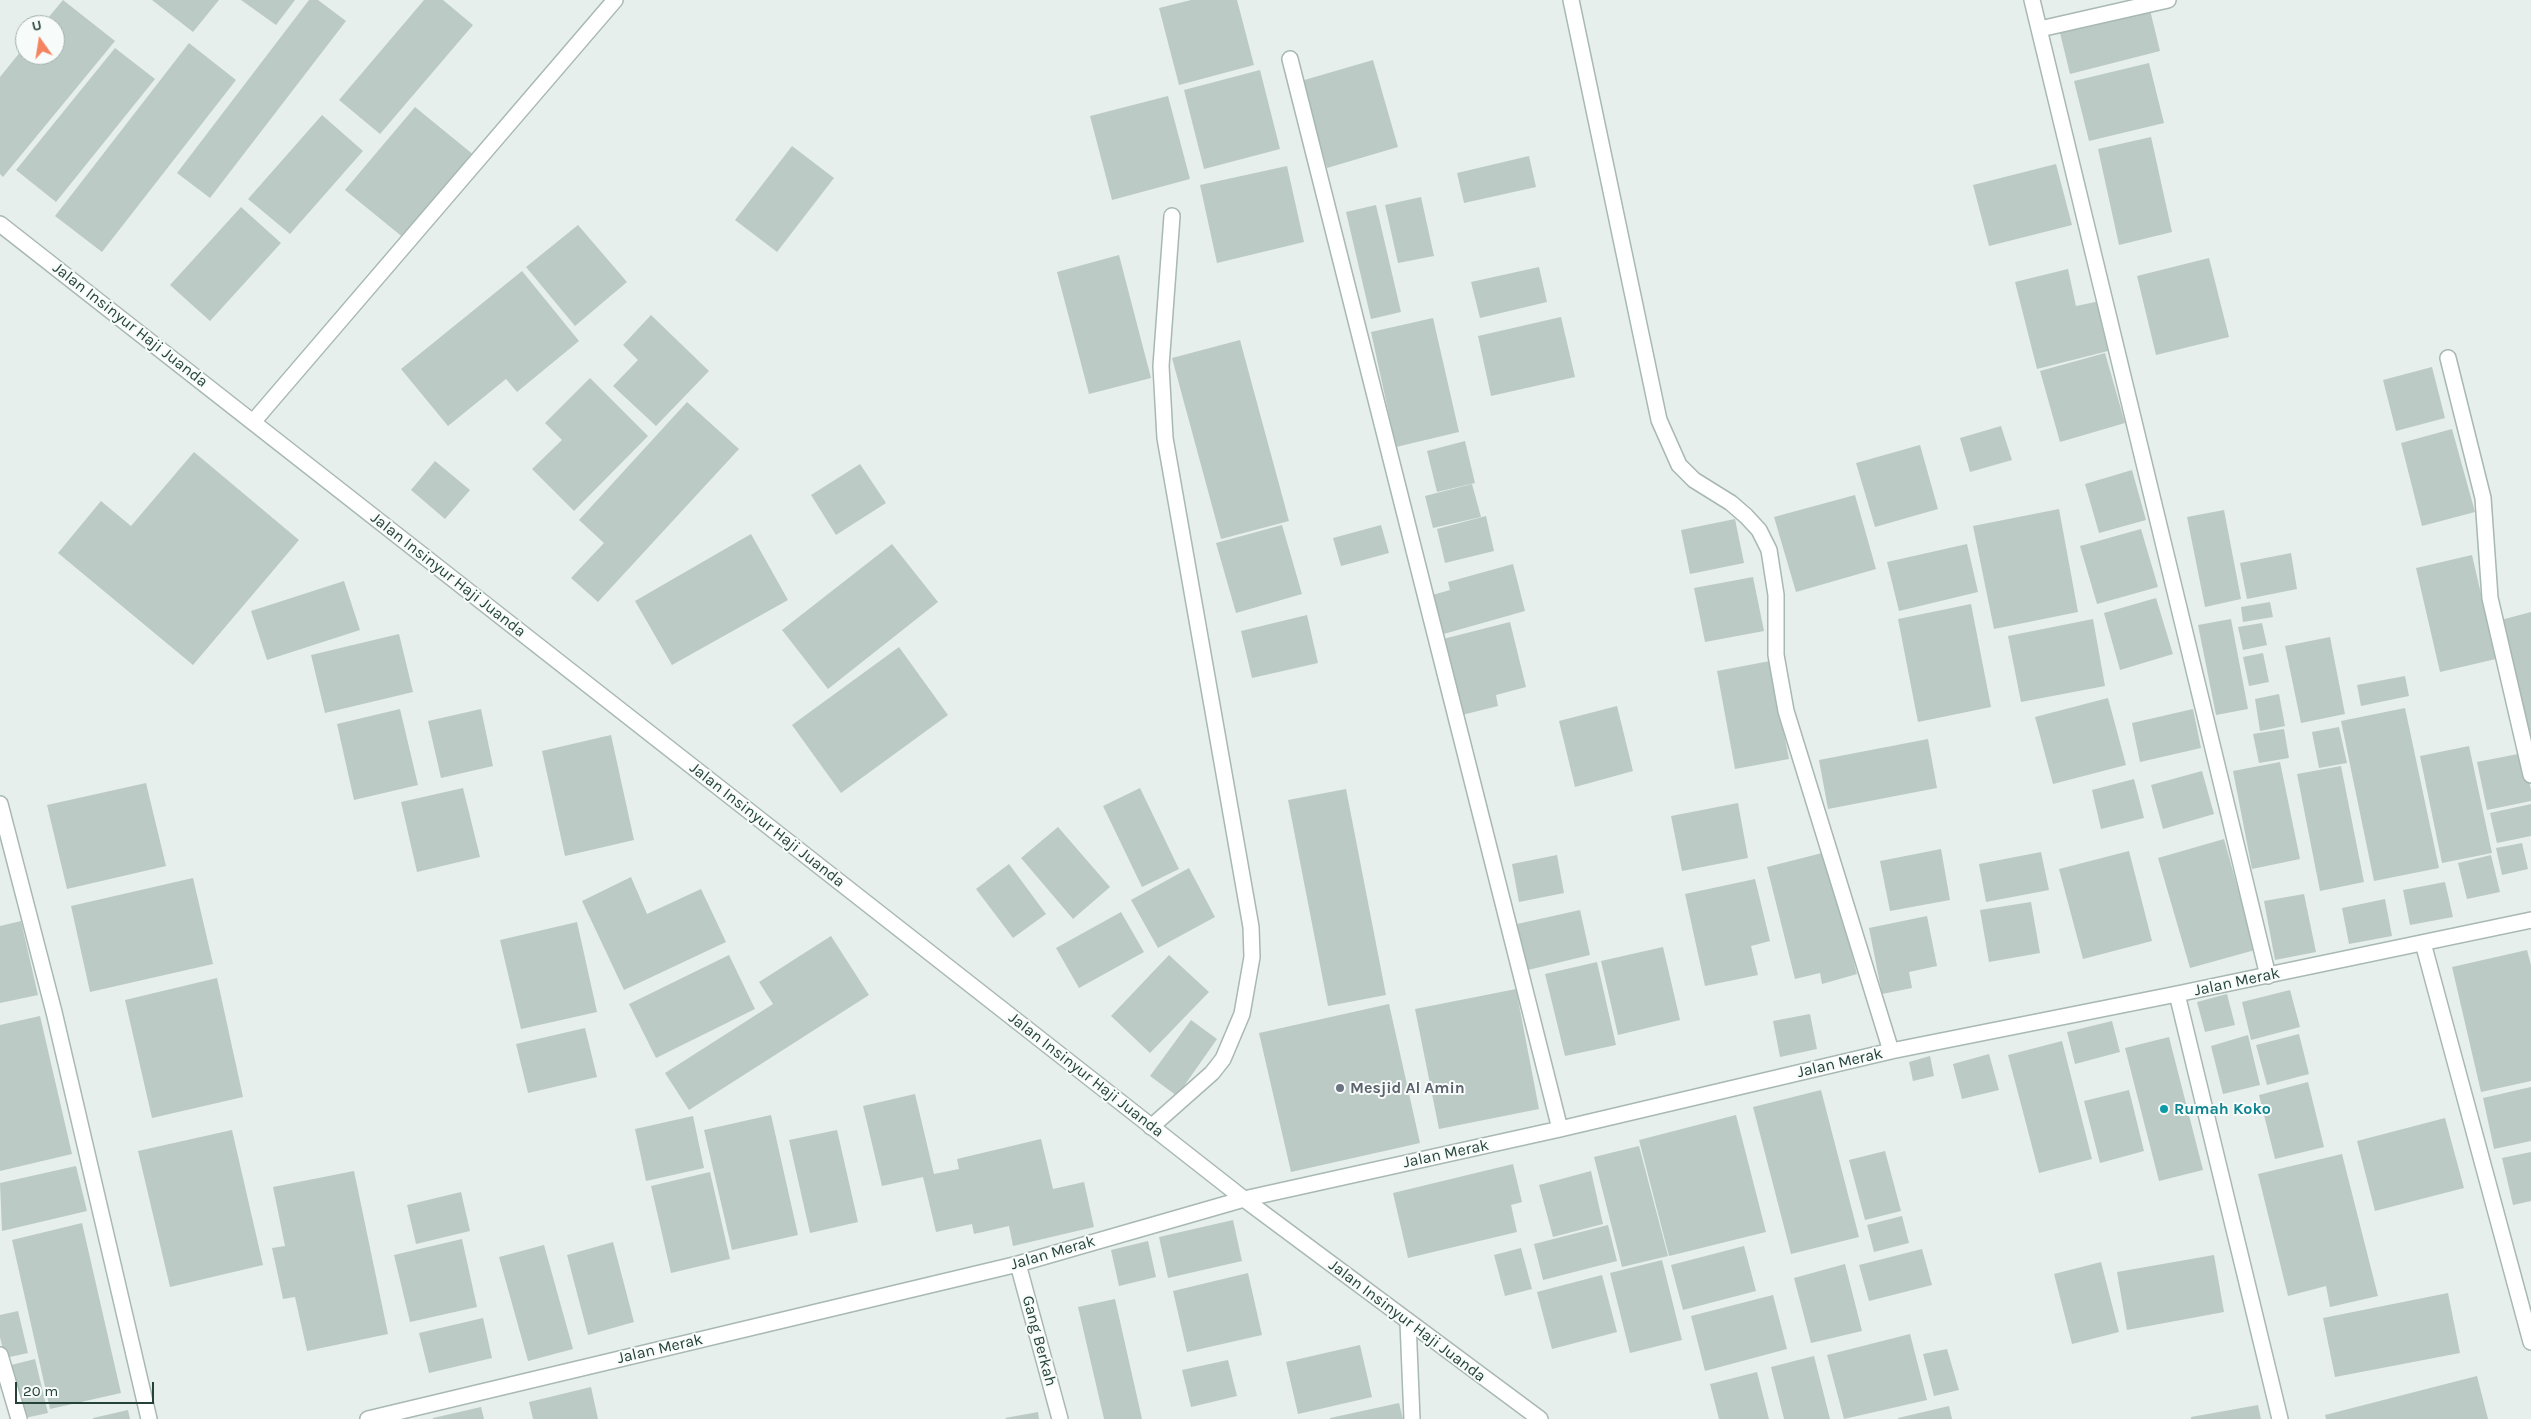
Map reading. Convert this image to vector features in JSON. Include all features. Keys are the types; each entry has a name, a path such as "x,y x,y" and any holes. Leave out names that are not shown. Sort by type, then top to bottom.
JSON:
{"street":[{"path":"252,422 615,0"},
{"path":"1571,0 1659,420 1679,465 1694,480 1731,503 1746,516 1759,530 1769,550 1776,595 1776,655 1786,711 1891,1051"},
{"path":"2032,0 2268,976"},
{"path":"2040,29 2168,0"},
{"path":"1290,59 1560,1129"},
{"path":"1151,1127 1212,1073 1224,1059 1242,1014 1252,957 1251,927 1165,438 1161,366 1172,216"},
{"name":"Jalan Insinyur Haji Juanda","path":"0,224 1151,1127 1244,1199 1540,1419"},
{"path":"2448,358 2483,498 2490,598 2531,775"},
{"path":"0,804 54,1012 149,1419"},
{"name":"Jalan Merak","path":"368,1419 1018,1264 1244,1199 1560,1129 1891,1051 2268,976 2531,920"},
{"path":"2423,943 2531,1342"},
{"path":"2177,994 2280,1419"},
{"name":"Gang Berkah","path":"1018,1264 1060,1419"},
{"path":"1408,1322 1412,1419"},
{"path":"0,1355 19,1419"}],"building":[{"path":"63,0 115,41 3,177 0,174 0,77 15,58 15,65 65,65 65,15 50,15"},
{"path":"152,0 219,0 193,32"},
{"path":"241,0 295,0 276,25"},
{"path":"309,0 318,0 346,21 210,198 177,173"},
{"path":"424,0 443,0 473,25 380,134 339,100"},
{"path":"1191,0 1237,0 1254,65 1179,85 1159,8"},
{"path":"2150,10 2160,51 2070,74 2060,33"},
{"path":"189,43 236,80 102,252 55,216"},
{"path":"115,48 155,79 56,202 16,170"},
{"path":"1373,60 1398,147 1327,168 1301,81"},
{"path":"2149,63 2164,123 2089,141 2074,81"},
{"path":"1260,70 1280,149 1204,169 1184,90"},
{"path":"1168,96 1190,179 1112,200 1090,116"},
{"path":"415,107 475,156 405,239 345,190"},
{"path":"322,115 363,151 290,234 248,199"},
{"path":"2151,137 2172,232 2119,245 2098,149"},
{"path":"792,146 834,178 777,252 735,220"},
{"path":"1529,156 1536,187 1464,203 1457,173"},
{"path":"2056,164 2072,225 1989,246 1973,185"},
{"path":"1287,166 1304,242 1217,263 1200,185"},
{"path":"1421,197 1434,256 1398,263 1385,205"},
{"path":"1376,205 1401,312 1371,319 1346,212"},
{"path":"241,207 281,243 210,321 170,285"},
{"path":"578,225 627,282 575,326 526,267"},
{"path":"1119,255 1151,378 1089,394 1057,272"},
{"path":"2209,258 2229,337 2156,355 2137,276"},
{"path":"1539,267 1547,302 1480,318 1471,282"},
{"path":"2068,269 2076,306 2100,301 2112,350 2037,369 2015,282"},
{"path":"522,271 579,341 517,392 506,379 448,426 401,369"},
{"path":"651,315 709,371 656,426 613,386 638,360 623,345"},
{"path":"1561,317 1575,377 1491,396 1478,336"},
{"path":"1433,318 1459,432 1396,447 1371,332"},
{"path":"1240,340 1289,521 1221,539 1172,358"},
{"path":"2105,353 2125,423 2060,442 2040,371"},
{"path":"2432,367 2445,418 2396,431 2383,380"},
{"path":"590,378 648,436 574,511 532,469 562,440 545,423"},
{"path":"687,402 739,449 598,602 571,578 604,543 579,520"},
{"path":"2001,426 2012,460 1970,472 1960,438"},
{"path":"2452,429 2475,512 2422,526 2401,443"},
{"path":"1465,441 1475,483 1437,492 1427,451"},
{"path":"1920,445 1938,509 1875,527 1856,463"},
{"path":"194,452 299,540 193,665 58,553 101,501 131,526"},
{"path":"435,461 470,490 445,519 411,490"},
{"path":"860,464 886,503 836,535 811,495"},
{"path":"2132,470 2146,520 2099,533 2085,484"},
{"path":"1472,484 1481,517 1433,528 1425,496"},
{"path":"1855,495 1876,569 1796,592 1774,517"},
{"path":"2059,509 2078,612 1994,629 1973,526"},
{"path":"2224,510 2241,599 2205,607 2187,517"},
{"path":"1486,516 1494,551 1445,563 1437,529"},
{"path":"1735,519 1744,563 1690,574 1681,530"},
{"path":"1282,525 1302,594 1236,613 1216,543"},
{"path":"1381,525 1389,553 1341,566 1333,538"},
{"path":"2141,529 2158,587 2097,604 2080,546"},
{"path":"751,534 788,600 672,665 635,601"},
{"path":"892,544 938,602 828,689 782,630"},
{"path":"1967,544 1978,592 1899,611 1887,562"},
{"path":"2291,553 2297,589 2247,599 2240,563"},
{"path":"2472,555 2496,659 2440,672 2416,568"},
{"path":"1513,564 1525,611 1440,635 1429,596 1450,590 1448,582"},
{"path":"1753,577 1764,631 1705,642 1694,588"},
{"path":"344,581 360,630 267,660 251,611"},
{"path":"2156,598 2173,654 2120,670 2104,613"},
{"path":"2270,602 2273,617 2243,622 2241,607"},
{"path":"1971,604 1991,707 1918,722 1898,619"},
{"path":"2531,612 2531,748 2497,621"},
{"path":"1307,615 1318,663 1252,678 1241,631"},
{"path":"2093,619 2105,686 2021,702 2008,636"},
{"path":"2231,619 2248,709 2216,715 2198,625"},
{"path":"1510,622 1526,687 1496,695 1498,706 1462,715 1443,639"},
{"path":"2262,623 2267,645 2243,650 2238,627"},
{"path":"399,634 413,692 325,713 311,655"},
{"path":"2330,637 2345,714 2301,723 2285,646"},
{"path":"899,647 948,715 841,793 792,725"},
{"path":"2263,653 2269,682 2249,686 2243,657"},
{"path":"1770,661 1789,759 1735,769 1717,671"},
{"path":"2405,676 2409,696 2361,706 2357,685"},
{"path":"2279,694 2285,726 2260,731 2255,699"},
{"path":"2108,698 2126,765 2053,784 2035,717"},
{"path":"1617,706 1633,771 1575,787 1559,721"},
{"path":"2405,708 2439,868 2374,881 2341,721"},
{"path":"400,709 418,785 354,800 337,724"},
{"path":"481,709 493,766 441,778 428,721"},
{"path":"2193,709 2201,748 2140,762 2132,723"},
{"path":"2339,727 2347,763 2319,768 2312,732"},
{"path":"2284,729 2289,758 2259,763 2253,734"},
{"path":"611,735 634,840 565,856 542,751"},
{"path":"1928,739 1937,788 1828,809 1819,760"},
{"path":"2469,746 2492,853 2442,863 2420,756"},
{"path":"2523,753 2531,790 2531,801 2487,810 2477,762"},
{"path":"2280,762 2300,859 2252,869 2233,771"},
{"path":"2341,766 2364,882 2320,891 2297,774"},
{"path":"2202,771 2214,814 2163,829 2151,785"},
{"path":"2134,779 2144,818 2101,829 2092,790"},
{"path":"146,783 166,866 67,889 47,805"},
{"path":"463,788 480,857 417,872 401,802"},
{"path":"1140,788 1179,869 1142,887 1103,806"},
{"path":"1346,789 1386,995 1328,1006 1288,800"},
{"path":"1738,803 1748,858 1682,871 1671,816"},
{"path":"2531,804 2531,836 2497,843 2490,813"},
{"path":"1058,827 1110,887 1073,919 1021,858"},
{"path":"2224,839 2255,950 2190,968 2158,858"},
{"path":"2522,843 2528,869 2502,875 2496,848"},
{"path":"1941,849 1950,900 1890,911 1880,861"},
{"path":"2129,851 2152,941 2083,959 2059,869"},
{"path":"1826,852 1857,974 1822,984 1820,973 1795,979 1767,867"},
{"path":"2041,852 2049,890 1986,902 1979,864"},
{"path":"1557,855 1564,893 1519,902 1512,864"},
{"path":"2491,855 2500,892 2467,899 2458,863"},
{"path":"1009,864 1046,914 1013,938 976,889"},
{"path":"1189,868 1215,917 1158,948 1131,900"},
{"path":"631,877 647,914 701,889 726,942 624,990 582,901"},
{"path":"193,878 213,964 90,992 71,906"},
{"path":"1755,879 1770,941 1751,946 1758,975 1705,986 1685,894"},
{"path":"2445,882 2453,917 2410,925 2403,890"},
{"path":"2304,894 2316,952 2275,960 2264,901"},
{"path":"2385,899 2392,936 2349,944 2342,908"},
{"path":"2031,902 2040,953 1989,962 1980,910"},
{"path":"1580,910 1590,955 1528,970 1517,924"},
{"path":"1121,912 1144,952 1079,988 1056,948"},
{"path":"1927,916 1937,966 1909,972 1912,988 1882,994 1869,928"},
{"path":"21,921 38,995 0,1003 0,926"},
{"path":"577,922 597,1012 521,1029 500,940"},
{"path":"831,936 869,995 689,1110 665,1073 773,1004 759,982"},
{"path":"1663,947 1680,1020 1618,1035 1601,961"},
{"path":"2527,950 2531,965 2531,1081 2481,1092 2452,967"},
{"path":"729,955 755,1009 656,1058 629,1004"},
{"path":"1169,955 1209,992 1150,1053 1111,1016"},
{"path":"1597,962 1616,1045 1565,1056 1545,974"},
{"path":"217,978 243,1097 152,1118 125,1000"},
{"path":"1516,989 1539,1109 1439,1129 1415,1009"},
{"path":"2290,990 2300,1027 2251,1040 2242,1002"},
{"path":"2227,994 2235,1025 2205,1032 2197,1002"},
{"name":"Mesjid Al Amin","path":"1389,1004 1420,1143 1291,1172 1259,1033"},
{"path":"1810,1014 1817,1049 1780,1057 1773,1021"},
{"path":"40,1016 72,1154 0,1171 0,1025"},
{"path":"1191,1020 1217,1039 1177,1096 1150,1076"},
{"path":"2112,1021 2120,1052 2075,1064 2067,1032"},
{"path":"585,1028 597,1077 528,1093 516,1044"},
{"path":"2299,1034 2309,1074 2267,1085 2256,1045"},
{"path":"2248,1035 2260,1085 2223,1094 2211,1046"},
{"name":"Rumah Koko","path":"2169,1037 2203,1170 2159,1181 2125,1048"},
{"path":"2062,1041 2092,1159 2039,1173 2008,1055"},
{"path":"1989,1054 1999,1090 1962,1099 1953,1064"},
{"path":"1930,1056 1934,1076 1913,1081 1909,1062"},
{"path":"2308,1082 2324,1147 2275,1159 2259,1095"},
{"path":"2531,1087 2531,1141 2494,1149 2483,1098"},
{"path":"1821,1090 1859,1237 1791,1254 1753,1107"},
{"path":"2129,1090 2144,1151 2100,1163 2084,1101"},
{"path":"915,1094 934,1174 959,1169 957,1159 1041,1139 1053,1189 1084,1182 1094,1227 1013,1246 1009,1226 974,1234 972,1224 936,1232 923,1177 882,1186 863,1106"},
{"path":"771,1115 798,1235 732,1250 704,1130"},
{"path":"1736,1115 1766,1232 1669,1256 1639,1140"},
{"path":"693,1116 704,1168 646,1181 635,1129"},
{"path":"2445,1118 2464,1188 2375,1211 2357,1141"},
{"path":"232,1130 263,1265 170,1287 138,1151"},
{"path":"837,1130 858,1222 810,1233 789,1140"},
{"path":"1639,1146 1668,1256 1622,1267 1594,1157"},
{"path":"1885,1151 1901,1211 1865,1220 1849,1160"},
{"path":"2531,1152 2531,1201 2513,1205 2502,1158"},
{"path":"2342,1154 2378,1296 2330,1307 2326,1286 2288,1296 2258,1174"},
{"path":"1513,1164 1522,1202 1511,1205 1517,1232 1408,1258 1393,1193"},
{"path":"76,1166 87,1211 2,1231 0,1183"},
{"path":"354,1171 388,1334 307,1351 295,1297 283,1299 272,1248 285,1246 273,1187"},
{"path":"1591,1171 1603,1224 1553,1237 1539,1185"},
{"path":"710,1172 730,1259 671,1273 651,1186"},
{"path":"461,1192 470,1231 416,1244 407,1205"},
{"path":"1902,1216 1909,1243 1874,1252 1867,1225"},
{"path":"1233,1220 1242,1261 1168,1278 1159,1237"},
{"path":"82,1223 121,1393 50,1409 12,1240"},
{"path":"1608,1225 1617,1261 1543,1280 1534,1244"},
{"path":"462,1239 477,1307 410,1322 394,1255"},
{"path":"1148,1241 1156,1277 1119,1286 1111,1250"},
{"path":"613,1242 634,1322 588,1335 567,1255"},
{"path":"544,1245 573,1349 528,1361 499,1257"},
{"path":"1744,1246 1756,1291 1683,1310 1671,1265"},
{"path":"1521,1248 1532,1289 1505,1296 1494,1255"},
{"path":"1922,1249 1932,1285 1869,1301 1859,1265"},
{"path":"2214,1255 2224,1312 2127,1330 2117,1272"},
{"path":"1662,1260 1682,1340 1630,1353 1610,1273"},
{"path":"2101,1262 2119,1332 2072,1344 2054,1274"},
{"path":"1845,1264 1862,1331 1811,1343 1794,1278"},
{"path":"1248,1273 1262,1335 1187,1352 1173,1291"},
{"path":"1602,1275 1617,1332 1552,1349 1537,1292"},
{"path":"2448,1293 2460,1353 2335,1377 2323,1318"},
{"path":"1773,1295 1787,1349 1705,1371 1691,1316"},
{"path":"1115,1299 1142,1419 1104,1419 1078,1307"},
{"path":"18,1311 28,1353 5,1358 0,1337 0,1315"},
{"path":"483,1318 492,1358 429,1373 419,1333"},
{"path":"1910,1334 1927,1400 1844,1419 1827,1355"},
{"path":"1360,1345 1372,1397 1298,1414 1286,1362"},
{"path":"1947,1349 1959,1390 1934,1396 1923,1354"},
{"path":"1814,1356 1830,1419 1784,1419 1771,1367"},
{"path":"35,1359 48,1413 25,1418 11,1365"},
{"path":"1228,1360 1237,1396 1191,1407 1182,1370"},
{"path":"1757,1372 1769,1419 1719,1419 1710,1384"},
{"path":"2477,1376 2488,1419 2326,1419 2325,1415"},
{"path":"591,1387 598,1419 533,1419 529,1402"},
{"path":"1399,1403 1403,1419 1330,1419 1330,1418"},
{"path":"2258,1405 2261,1419 2191,1419 2191,1417"},
{"path":"1949,1406 1952,1419 1898,1419 1898,1418"},
{"path":"481,1407 484,1419 433,1419 433,1418"},
{"path":"128,1410 130,1419 93,1419 93,1418"},
{"path":"1038,1412 1039,1419 1005,1418"}],"place":[{"name":"Mesjid Al Amin","path":"1340,1088"},
{"name":"Rumah Koko","path":"2164,1109"}]}
